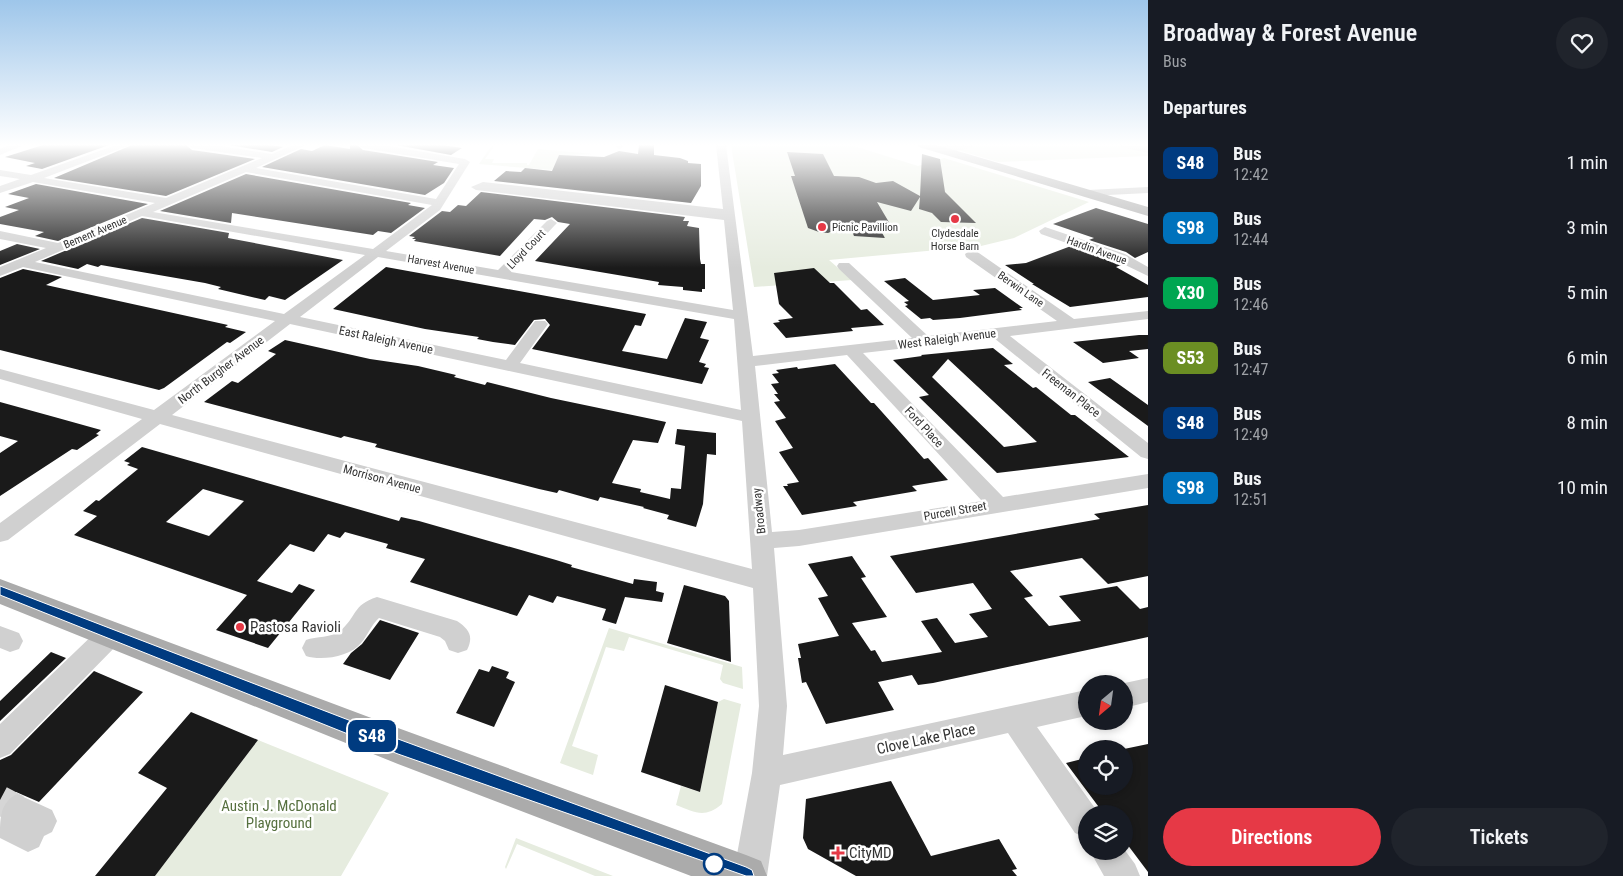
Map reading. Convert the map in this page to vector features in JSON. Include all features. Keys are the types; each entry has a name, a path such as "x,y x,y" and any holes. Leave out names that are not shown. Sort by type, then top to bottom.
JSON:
{"main road":[{"path":"1063,186 1148,212"},
{"path":"0,591 407,750 746,876"}],"street":[{"path":"0,190 12,186"},
{"path":"73,186 168,202"},
{"name":"Bement Avenue","path":"0,272 206,186"},
{"path":"342,186 440,203"},
{"name":"North Burgher Avenue","path":"0,534 436,208 450,186"},
{"path":"571,197 483,186 476,187 729,215"},
{"name":"Broadway","path":"726,186 746,362 762,541 773,706 766,773 750,876"},
{"path":"1088,193 1148,190"},
{"name":"Harvest Avenue","path":"146,211 740,313"},
{"name":"Lloyd Court","path":"503,272 551,223"},
{"name":"Hardin Avenue","path":"1045,231 1120,257 1148,272"},
{"path":"0,235 60,247"},
{"name":"Berwin Lane","path":"971,254 1071,324"},
{"name":"East Raleigh Avenue","path":"21,264 750,417"},
{"path":"844,266 925,342"},
{"name":"West Raleigh Avenue","path":"746,362 1148,316"},
{"path":"509,367 540,324"},
{"name":"Freeman Place","path":"996,332 1148,453"},
{"name":"Ford Place","path":"851,350 997,504"},
{"name":"Morrison Avenue","path":"0,374 765,582"},
{"name":"Purcell Street","path":"762,541 799,538 997,504 1148,481"},
{"path":"315,648 336,644 348,639 368,612 378,607 448,629 458,636 458,642"},
{"path":"0,744 111,634"},
{"path":"1133,693 1148,690"},
{"name":"Clove Lake Place","path":"766,773 1078,706"},
{"path":"1016,719 1078,810"},
{"path":"1112,860 1123,876"}],"green space":[{"path":"738,186 1036,186 1089,202 1014,238 981,246 829,260 852,280 754,287"},
{"path":"609,628 742,667 743,689 723,683 720,679 723,665 629,637 624,651 606,647 572,746 598,755 593,775 560,763"},
{"path":"724,699 741,704 722,804 716,809 705,813 694,812 676,805 681,786 700,792 718,702"},
{"name":"Austin J. McDonald Playground","path":"258,740 389,793 341,876 155,876"},
{"path":"516,838 613,876 595,876 517,844 506,869 505,867"}],"building":[{"path":"31,186 47,186 148,204 58,241 35,236 44,232 0,224 0,217 19,210 5,207 29,198 8,194"},
{"path":"103,186 190,186 166,196"},
{"path":"218,186 314,186 411,203 408,205 425,208 391,233 378,231 373,235 232,213 231,223 160,211"},
{"path":"372,186 439,186 425,195"},
{"path":"538,186 701,186 691,203"},
{"path":"794,186 902,186 920,196 920,186 944,186 945,192 976,223 941,222 932,213 919,209 920,197 911,211 877,202 890,224 877,224 885,238 854,236 849,224 828,233 808,228"},
{"path":"481,192 685,217 683,221 689,221 687,226 699,228 700,259 701,264 705,264 705,289 702,289 702,292 683,290 683,287 658,285 659,282 535,261 570,224 558,222 552,217 545,220 534,219 500,256 414,241 416,239 412,239 415,237 409,236 442,211 450,212 458,205 466,206"},
{"path":"1096,208 1148,224 1148,252 1135,258 1126,252 1089,240 1094,238 1053,224"},
{"path":"142,218 229,233 228,238 343,260 285,300 269,296 265,300 218,289 221,287 205,283 101,265 98,267 87,264 78,269 41,261"},
{"path":"17,244 40,249 0,265 0,251"},
{"path":"1071,246 1121,265 1116,267 1148,285 1148,297 1070,307 1005,265 1026,263"},
{"path":"386,267 646,314 641,326 635,325 622,351 667,359 685,318 707,322 700,338 709,340 699,362 706,364 704,367 709,368 702,384 532,349 550,325 545,319 534,320 515,345 477,339 479,337 425,329 333,309"},
{"path":"814,268 830,283 834,283 861,310 867,309 884,325 851,328 853,331 786,338 773,323 780,322 778,320 793,318 779,304 774,273"},
{"path":"23,269 62,277 46,285 228,325 225,327 246,332 230,343 227,342 159,390 0,350 0,278"},
{"path":"905,278 933,300 980,295 973,290 995,288 1023,308 1019,308 1022,310 960,318 921,319 905,306 908,305 904,302 909,301 884,281"},
{"path":"1148,335 1148,349 1129,351 1139,358 1103,363 1073,342"},
{"path":"285,340 370,359 418,366 456,375 454,377 485,385 487,382 551,398 666,422 658,443 633,440 612,483 641,489 640,492 670,499 671,488 681,489 685,446 675,444 677,429 716,433 716,455 707,454 703,504 696,527 667,519 669,515 644,507 600,497 598,501 559,490 557,493 539,489 375,447 377,444 344,436 341,438 204,402 232,381 238,383 276,354 268,351"},
{"path":"993,348 1013,364 1004,365 1033,388 1036,387 1071,415 1075,415 1129,457 997,473 919,397 929,395 893,360 921,355","holes":["948,359 1037,442 1004,447 932,377"]},
{"path":"835,364 871,403 874,403 924,459 928,458 948,480 912,486 917,491 853,502 857,506 802,515 783,486 799,482 779,452 793,448 775,421 786,418 774,402 780,401 774,394 778,394 771,384 779,383 772,374 779,373 776,370"},
{"path":"1110,378 1148,405 1148,426 1088,382"},
{"path":"0,402 101,430 96,434 99,435 77,450 72,449 0,496 0,453 18,441 0,436"},
{"path":"142,447 399,521 401,517 419,521 633,584 634,579 657,582 656,591 664,593 662,602 625,597 616,624 602,620 606,609 557,596 553,603 529,595 517,616 410,582 425,559 386,548 388,544 345,532 340,538 328,534 314,552 290,544 257,581 292,593 299,584 315,590 268,648 216,630 247,595 74,535 97,516 83,511 96,500 99,501 138,469 127,465 130,463 124,461","holes":["203,489 244,501 209,536 166,522"]},
{"path":"1148,505 1148,576 1108,584 1082,558 1010,571 1033,596 1024,598 1049,626 1081,621 1059,596 1117,586 1140,609 1148,607 1148,637 933,683 918,685 912,675 878,682 894,710 826,724 806,682 802,683 798,658 801,658 798,644 839,636 818,598 828,596 808,564 852,556 866,577 861,578 887,617 852,623 871,651 875,650 882,662 942,652 921,621 937,618 955,643 988,637 969,614 992,609 973,583 916,593 890,556 1100,519 1094,514"},
{"path":"684,585 725,596 729,601 731,662 667,643"},
{"path":"380,620 419,633 390,680 343,664 351,653 362,644"},
{"path":"51,652 66,658 0,721 0,701"},
{"path":"492,666 509,672 506,678 515,682 494,727 456,713 479,669 489,672"},
{"path":"94,671 143,692 39,802 16,792 6,801 0,812 0,760 11,755"},
{"path":"665,685 718,702 700,792 641,772"},
{"path":"191,712 258,740 155,876 95,876 167,788 138,773"},
{"path":"1148,744 1148,872 1133,852 1133,805 1097,805 1090,795 1133,795 1133,747"},
{"path":"1078,760 1078,779 1066,763"},
{"path":"891,781 931,856 999,839 1017,869 1012,870 1017,876 856,876 808,849 803,838 806,799"}],"tunnel":[{"path":"0,800 17,809"}],"bus line":[{"name":"S48","path":"0,591 398,746 746,876"}],"place":[{"name":"Clydesdale Horse Barn","path":"955,219"},
{"name":"Picnic Pavillion","path":"822,227"},
{"name":"Pastosa Ravioli","path":"240,627"},
{"name":"CityMD","path":"838,853"}]}
